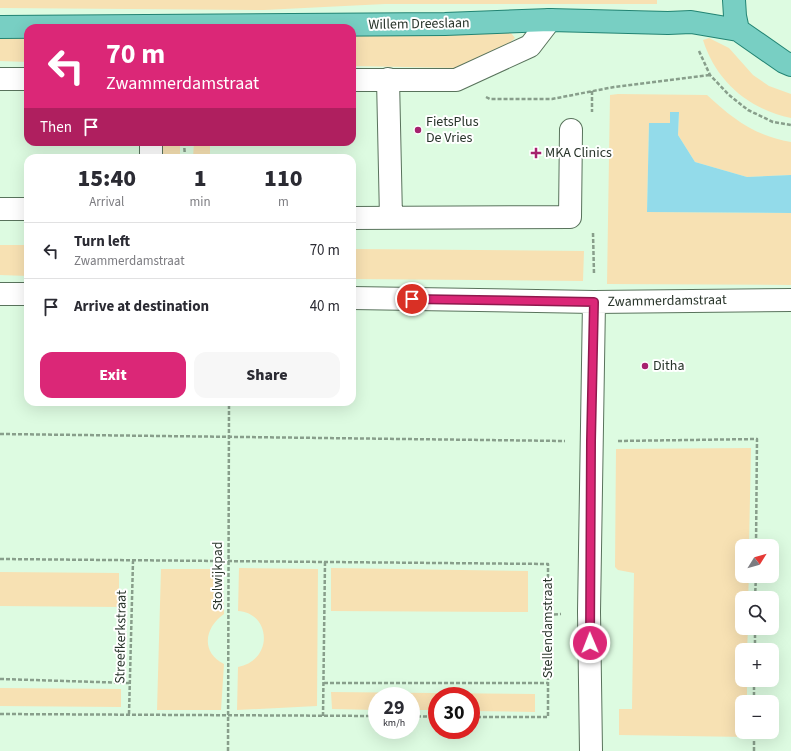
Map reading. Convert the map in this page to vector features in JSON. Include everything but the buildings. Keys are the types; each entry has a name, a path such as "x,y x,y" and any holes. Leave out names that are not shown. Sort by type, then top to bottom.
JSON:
{"main road":[{"path":"734,0 738,30 784,62 791,65"},
{"name":"Willem Dreeslaan","path":"356,25 437,24 550,20 668,23 691,22 738,30"},
{"name":"Willem Dreeslaan","path":"0,27 24,27"}],"street":[{"path":"356,80 456,80 530,46 550,20"},
{"path":"0,79 24,80"},
{"path":"388,79 391,218"},
{"path":"356,218 570,218 571,130"},
{"path":"0,209 24,209"},
{"path":"0,294 24,294"},
{"name":"Zwammerdamstraat","path":"356,298 594,302 791,300"},
{"path":"591,751 589,612 594,302"}],"path":[{"path":"691,22 694,38 710,75 729,95 748,110 773,122 791,125"},
{"path":"456,80 490,98 552,99 614,87 710,75"},
{"name":"Stolwijkpad","path":"228,751 229,406"},
{"path":"0,434 228,438 591,441 757,439 756,539"},
{"path":"0,559 228,561"},
{"name":"Streefkerkstraat","path":"129,714 133,560"},
{"name":"Stellendamstraat","path":"228,561 548,564 548,717 480,717"},
{"path":"324,716 325,562"},
{"path":"0,679 130,683"},
{"path":"324,683 548,683"},
{"path":"0,714 368,716"},
{"path":"754,739 754,751"}],"shaded area":[{"path":"0,0 657,0 657,4 385,4 264,10 0,8"},
{"path":"356,33 511,33 515,38 494,58 458,68 356,66"},
{"path":"0,35 24,35 24,62 0,61"},
{"path":"709,38 729,48 753,75 769,86 791,94 791,118 775,114 761,108 736,91 716,68 709,55 703,40"},
{"path":"610,95 707,95 726,112 755,131 766,136 791,142 791,175 747,177 695,162 678,135 679,113 670,123 649,123 647,212 791,213 791,285 607,284"},
{"path":"161,146 180,146 180,154 161,154"},
{"path":"194,146 210,146 210,154 193,154"},
{"path":"0,245 24,245 24,276 0,275"},
{"path":"356,249 584,251 583,281 356,279"},
{"path":"751,448 749,539 735,539 735,583 749,583 748,591 735,591 735,635 748,635 747,643 735,643 735,687 747,687 747,695 735,695 735,737 619,735 619,709 632,709 634,573 618,570 615,567 616,449"},
{"path":"239,568 318,569 317,706 237,710 238,667 250,663 258,656 263,647 264,637 262,628 257,620 249,614 238,611"},
{"path":"331,568 528,571 528,612 331,611"},
{"path":"161,569 222,569 224,614 218,619 209,632 208,639 208,646 211,653 216,659 224,664 221,710 157,710"},
{"path":"0,572 119,573 119,607 0,606"},
{"path":"0,688 121,689 121,707 0,706"},
{"path":"331,692 368,692 368,710 332,709"},
{"path":"420,693 428,693 428,710 420,710"},
{"path":"480,693 535,694 535,712 480,711"}],"water":[{"path":"670,112 679,112 678,135 695,162 747,177 791,175 791,213 647,212 649,123 670,123"}],"place":[{"name":"FietsPlus De Vries","path":"418,130"},
{"name":"MKA Clinics","path":"536,153"},
{"name":"Ditha","path":"645,366"}],"route":[{"path":"412,299 594,302 591,441 590,643"}]}
